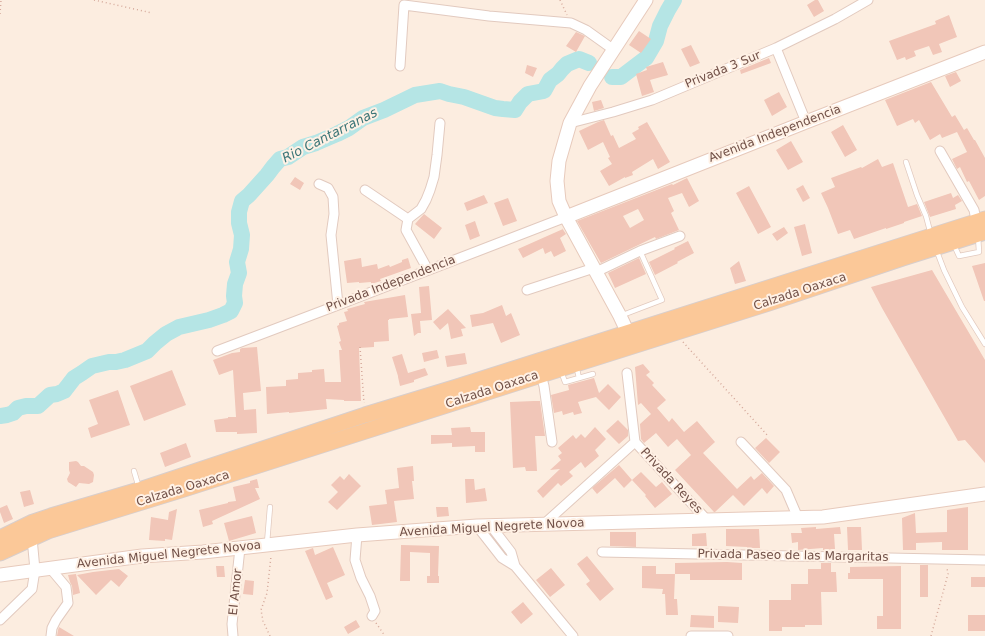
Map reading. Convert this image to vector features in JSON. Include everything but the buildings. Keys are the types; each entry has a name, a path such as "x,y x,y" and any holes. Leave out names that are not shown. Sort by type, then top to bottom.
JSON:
{"main road":[{"path":"630,339 620,316 566,217 559,201 557,182 559,161 570,123 590,86 646,0"},
{"name":"Avenida Independencia","path":"566,217 985,52"},
{"name":"Calzada Oaxaca","path":"0,553 48,531 181,490 630,339 981,227"},
{"name":"Calzada Oaxaca","path":"0,538 39,520 140,490 365,415 530,373 576,364 630,339 674,333 769,303 933,242"},
{"name":"Avenida Miguel Negrete Novoa","path":"0,575 142,556 203,552 357,535 477,526 823,517 985,494"}],"street":[{"name":"Privada 3 Sur","path":"570,123 652,100 776,48 835,19 868,0"},
{"path":"400,66 404,5 489,16 570,23 586,30 614,50"},
{"path":"776,48 806,122"},
{"path":"428,270 406,230 408,218 421,209 430,190 434,176 440,123"},
{"path":"940,151 974,210 981,227"},
{"path":"319,184 328,188 333,197 334,214 330,235 338,305"},
{"path":"365,190 408,218"},
{"name":"Privada Independencia","path":"217,351 566,217"},
{"path":"527,290 595,270 680,236"},
{"path":"544,524 635,442 627,372"},
{"path":"530,373 544,386 552,442"},
{"name":"Privada Reyes","path":"635,442 707,520"},
{"path":"741,442 786,490 798,518"},
{"path":"477,526 502,558 515,566 573,636"},
{"path":"491,526 511,552 515,566"},
{"path":"357,535 354,560 370,596 374,611 372,616"},
{"path":"0,620 32,589 35,570 32,538"},
{"name":"El Amor","path":"233,636 232,624 240,548"},
{"name":"Privada Paseo de las Margaritas","path":"602,552 985,560"},
{"path":"50,568 66,587 68,603 56,620 52,628 51,636"},
{"path":"691,636 728,636"}],"lane":[{"path":"906,162 944,270 962,307 985,344"},
{"path":"620,316 662,300 640,251"},
{"path":"576,364 579,378"},
{"path":"560,368 565,382 592,374"},
{"path":"134,471 140,490"},
{"path":"270,507 270,545"}],"path":[{"path":"0,14 1,0"},
{"path":"94,0 152,13"},
{"path":"560,0 570,23"},
{"path":"674,333 769,437"},
{"path":"360,347 364,401"},
{"path":"270,545 267,593 262,610 263,621 270,636"},
{"path":"931,636 948,574 945,560"},
{"path":"372,616 385,636"}],"waterway":[{"name":"Rio Cantarranas","path":"612,77 621,77 646,58 656,41 660,26 674,0"},
{"name":"Rio Cantarranas","path":"0,416 13,413 18,408 38,406 50,395 64,391 74,378 92,366 125,360 147,351 166,334 179,327 209,320 231,311 235,303 235,284 239,273 237,262 241,249 242,235 239,223 239,212 242,201 280,159 288,157 303,147 337,134 363,118 415,95 440,91 464,97 495,108 515,110 528,94 544,91 550,80 567,64 579,59 589,63"}]}
